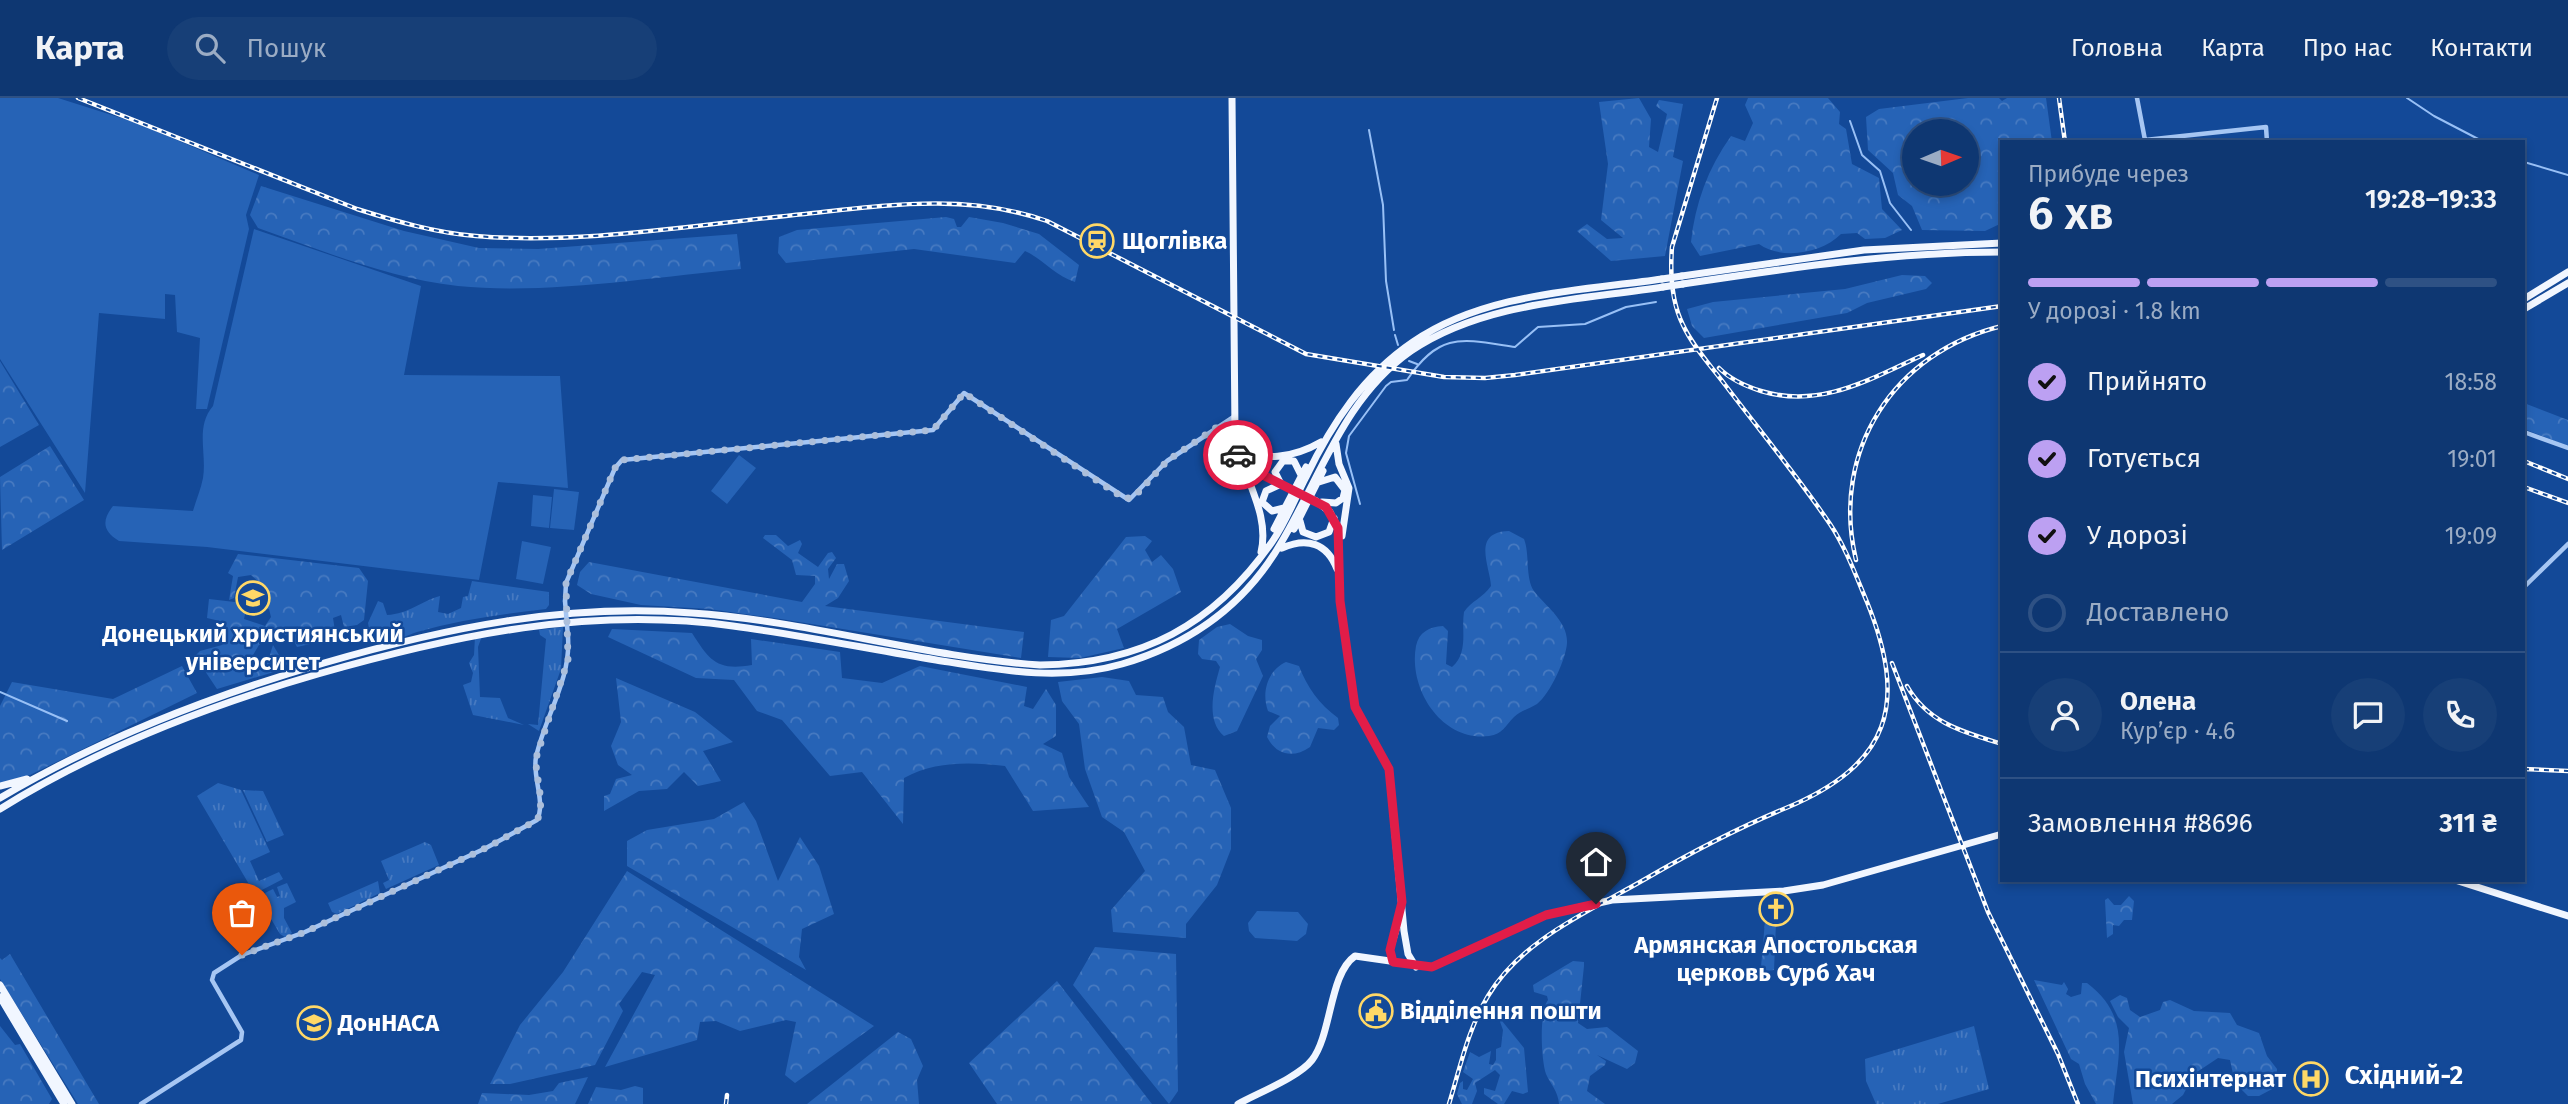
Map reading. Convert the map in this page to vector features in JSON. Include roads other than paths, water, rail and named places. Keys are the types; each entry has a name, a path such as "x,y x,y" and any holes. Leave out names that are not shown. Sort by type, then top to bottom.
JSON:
{"main road":[{"path":"1232,98 1236,441 1263,522 1259,556"},
{"path":"1271,561 1336,441 1369,391 1399,361 1424,343 1471,322 1516,310 1662,283 1682,276 1850,251 2000,243"},
{"path":"1259,556 1301,476 1351,398 1397,353 1424,334 1468,313 1527,299 1662,283 1683,285 1873,258 2000,252"},
{"path":"2525,298 2568,272"},
{"path":"2525,308 2568,283"},
{"path":"1468,313 1471,322"},
{"path":"0,799 41,775 239,688 445,631 551,614 756,620 1040,666 1086,663 1125,654 1173,636 1194,624 1227,595 1272,542 1332,426"},
{"path":"1236,441 1247,451 1262,457 1296,451 1321,442"},
{"path":"0,809 149,729 244,696 460,636 525,626 660,616 916,657 1050,675 1091,671 1125,663 1171,647 1203,629 1248,589 1282,548 1300,520 1336,441"},
{"path":"1336,441 1339,464 1349,488 1339,573 1355,707 1389,769 1402,912 1400,930 1390,950 1374,958"},
{"path":"1240,458 1253,470 1316,501 1334,518 1340,551"},
{"path":"1284,486 1275,472 1283,461 1297,464 1301,476"},
{"path":"1316,501 1336,503 1345,494 1339,479 1331,477 1318,483"},
{"path":"1284,486 1266,491 1262,502 1272,512 1284,508"},
{"path":"1300,520 1303,532 1316,537 1329,531 1334,518"},
{"path":"1282,548 1301,542 1317,544 1329,553 1339,573"},
{"path":"916,657 918,648"},
{"path":"0,786 41,775"},
{"path":"1238,1104 1310,1063 1318,1049 1348,961 1355,956 1416,967 1432,967 1551,914 1612,901 1784,891 1823,886 2000,835"},
{"path":"2461,882 2568,916"},
{"path":"1400,930 1408,954 1416,967"},
{"path":"1390,950 1397,963"},
{"path":"1397,963 1408,954"},
{"path":"0,985 59,1088 64,1104"},
{"path":"0,998 72,1104"}],"street":[{"path":"2137,98 2145,140 2266,127 2267,140"},
{"path":"141,1104 238,1044 243,1036 212,977 242,955 305,932 486,848 537,820 540,810 535,774 536,758 565,675 568,637 566,583 619,462 933,430 964,393 1129,500 1167,461 1235,416"},
{"path":"1217,427 1240,458"},
{"path":"2525,432 2568,448"},
{"path":"2525,586 2568,544"}],"waterway":[{"path":"2407,98 2434,116 2480,140"},
{"path":"1850,121 1862,155 1880,171 1890,203 1911,230"},
{"path":"1369,130 1383,205 1386,281 1394,330"},
{"path":"2525,162 2568,175"},
{"path":"1360,504 1346,453 1349,436 1386,386 1391,382 1407,380 1430,353 1442,346 1466,341 1515,347 1538,327 1585,324 1626,307 1656,302"},
{"path":"1395,335 1398,345"},
{"path":"1409,361 1417,364"},
{"path":"0,692 67,721"}],"railway":[{"path":"78,98 357,209 416,226 476,236 599,236 897,205 957,204 1017,212 1047,221 1306,354 1444,377 1485,378 1515,375 2000,306"},
{"path":"1449,1104 1465,1049 1481,1009 1502,976 1519,958 1581,914 1733,832 1821,791 1849,772 1869,750 1881,727 1887,700 1886,671 1880,638 1846,552 1805,489 1697,349 1676,306 1671,277 1672,247 1717,98"},
{"path":"2059,98 2065,140"},
{"path":"1856,560 1850,520 1853,481 1862,445 1879,412 1901,383 1930,358 1964,339 2000,327"},
{"path":"1719,368 1733,379 1761,391 1783,396 1804,396 1845,389 1923,355"},
{"path":"2525,461 2568,479"},
{"path":"2525,487 2568,503"},
{"path":"1892,663 1988,912 2058,1054 2078,1104"},
{"path":"1907,686 1925,709 1936,717 1960,730 2000,743"},
{"path":"2525,769 2568,771"},
{"path":"726,1104 727,1095"}],"place":[{"name":"Щоглівка","path":"1097,241"},
{"name":"Донецький християнський університет","path":"253,598"},
{"name":"Армянская Апостольская церковь Сурб Хач","path":"1776,909"},
{"name":"Відділення пошти","path":"1376,1011"},
{"name":"ДонНАСА","path":"314,1023"},
{"name":"Психінтернат","path":"2311,1079"}],"district":[{"name":"Східний-2","path":"2404,1075"}]}
